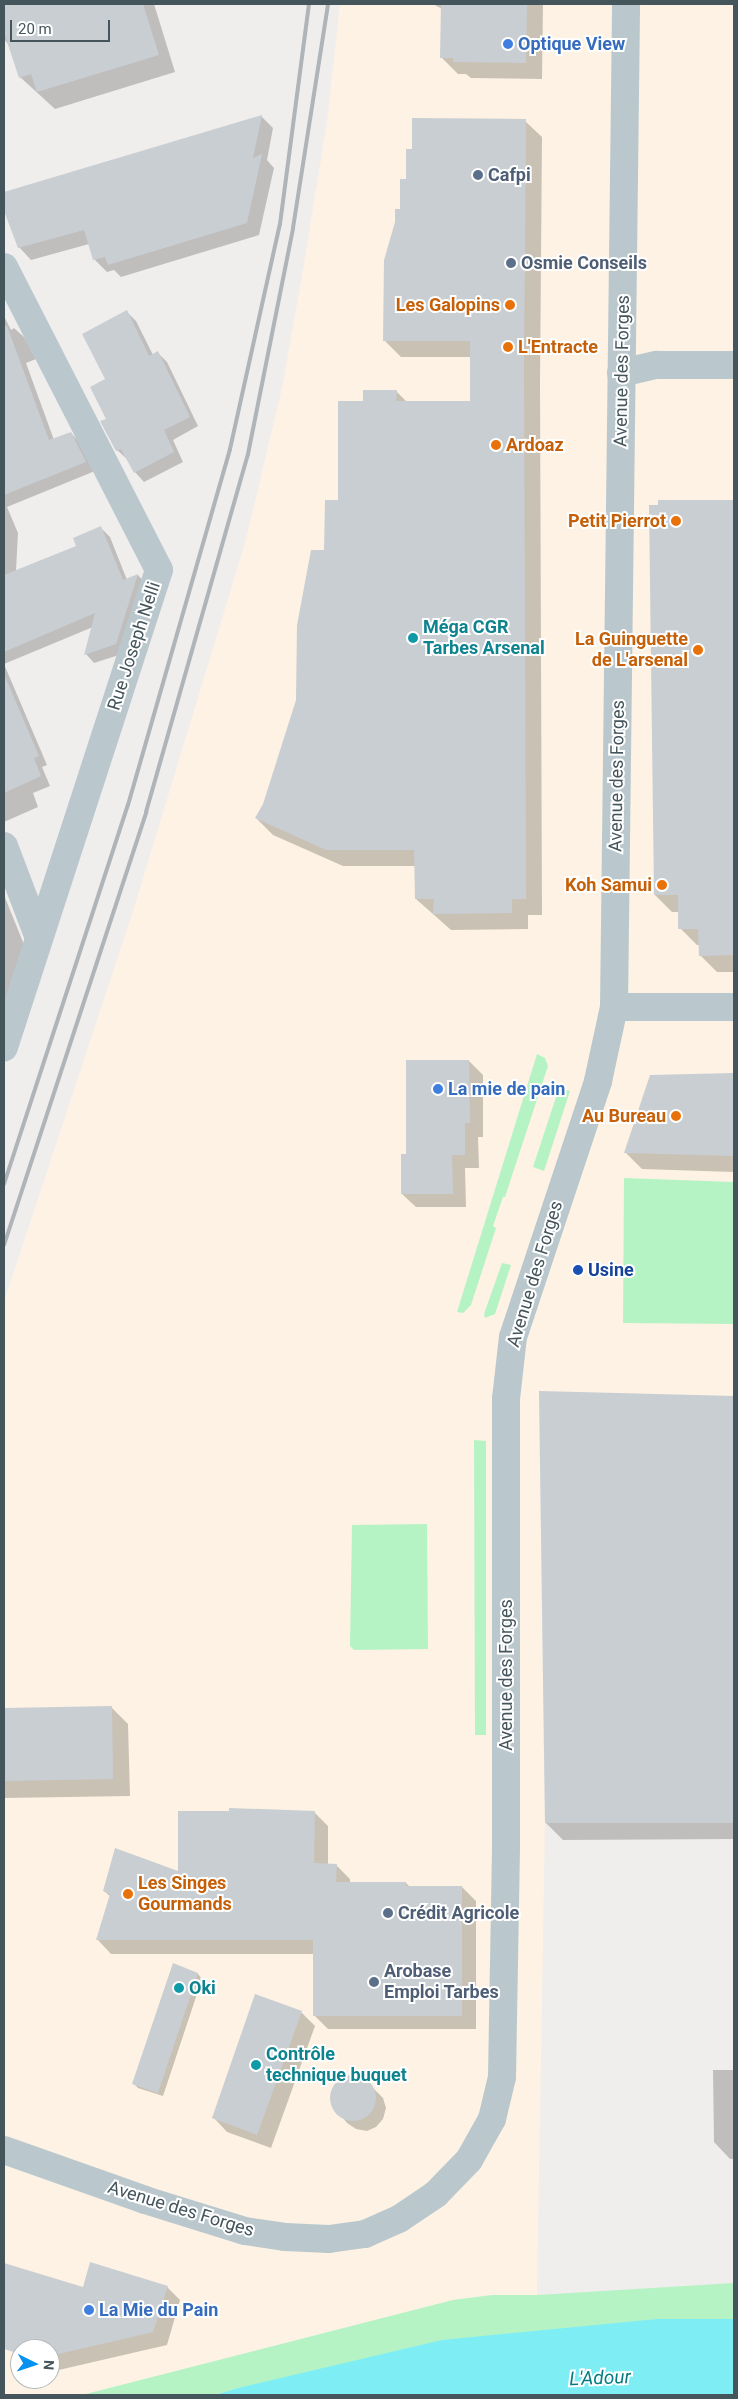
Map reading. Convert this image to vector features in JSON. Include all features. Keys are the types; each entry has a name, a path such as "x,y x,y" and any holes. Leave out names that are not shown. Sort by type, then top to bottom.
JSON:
{"street":[{"name":"Avenue des Forges","path":"4,2150 146,2200 245,2231 285,2237 329,2239 365,2234 399,2219 436,2194 469,2160 492,2119 502,2077 506,1845 506,1400 512,1337 586,1110 598,1081 614,1007 626,4"},
{"name":"Rue Joseph Nelli","path":"4,267 159,570 4,1047"},
{"path":"622,372 658,365 734,365"},
{"path":"4,846 39,938"},
{"path":"614,1007 734,1007"}],"shaded area":[{"path":"340,4 734,4 734,1396 539,1392 545,1823 537,2295 492,2295 453,2300 82,2395 4,2395 4,1302 133,911 245,543 282,388 327,122"}],"green space":[{"path":"537,1054 545,1058 548,1066 505,1197 503,1197 493,1226 496,1228 471,1305 463,1313 457,1312"},
{"path":"559,1088 570,1091 544,1171 533,1167"},
{"path":"624,1178 734,1182 734,1324 623,1323"},
{"path":"502,1263 511,1265 495,1314 485,1318 484,1314"},
{"path":"474,1440 486,1441 486,1735 475,1735"},
{"path":"427,1524 428,1649 354,1650 350,1646 352,1525"},
{"path":"734,2283 734,2319 657,2319 238,2388 215,2395 82,2395 453,2300 492,2295 537,2295"}],"water":[{"name":"L'Adour","path":"657,2319 734,2319 734,2395 215,2395 442,2340"}],"building":[{"path":"4,4 143,4 159,55 37,92 31,74 19,78 4,32"},
{"path":"441,4 527,4 526,63 453,62 453,58 440,58"},
{"path":"262,115 253,158 262,154 247,223 108,265 105,257 93,260 84,230 18,248 4,211 4,192"},
{"name":"Méga CGR Tarbes Arsenal","path":"412,118 526,119 524,367 526,899 512,899 512,913 433,914 434,899 415,899 414,850 326,850 255,818 263,804 296,700 297,625 311,550 324,550 325,500 338,500 338,401 363,401 363,390 397,390 396,401 470,401 470,341 383,341 384,260 395,222 395,209 400,209 400,179 406,179 406,149 412,149"},
{"path":"127,310 149,356 158,351 190,417 164,430 174,452 134,473 121,449 116,451 100,421 106,419 90,387 105,379 82,334"},
{"path":"4,326 7,326 49,440 71,432 86,462 4,495"},
{"path":"658,500 734,500 734,955 699,956 698,929 678,929 678,895 654,895 649,505 658,505"},
{"path":"101,526 123,580 138,574 116,644 84,655 95,613 4,652 4,575 76,546 73,538"},
{"path":"4,674 39,756 34,758 41,776 4,793"},
{"path":"406,1060 469,1060 470,1123 465,1123 465,1155 452,1155 453,1194 401,1194 401,1154 406,1154"},
{"path":"734,1073 734,1156 624,1153 650,1075"},
{"path":"539,1391 734,1396 734,1823 545,1823"},
{"path":"112,1706 113,1779 4,1781 4,1708"},
{"path":"229,1808 315,1811 314,1863 337,1864 336,1882 406,1882 406,1886 462,1886 462,2016 313,2016 313,1940 96,1940 110,1894 103,1891 115,1848 178,1871 178,1811 229,1811"},
{"path":"173,1963 198,1973 158,2093 132,2084"},
{"name":"Contrôle technique buquet","path":"255,1994 302,2011 257,2135 212,2118"},
{"path":"353,2075 366,2079 372,2085 376,2098 372,2111 366,2117 353,2121 340,2117 334,2111 330,2098 334,2085 340,2079"},
{"name":"La Mie du Pain","path":"90,2262 168,2286 153,2332 60,2354 60,2339 10,2339 10,2351 4,2349 4,2263 83,2287"}],"railway":[{"path":"4,1184 128,805 230,449 280,224 309,4"},
{"path":"4,1245 146,812 248,454 293,228 328,4"}],"place":[{"name":"Optique View","path":"508,44"},
{"name":"Cafpi","path":"478,175"},
{"name":"Osmie Conseils","path":"511,263"},
{"name":"Les Galopins","path":"510,305"},
{"name":"L'Entracte","path":"508,347"},
{"name":"Ardoaz","path":"496,445"},
{"name":"Petit Pierrot","path":"676,521"},
{"name":"Méga CGR Tarbes Arsenal","path":"413,638"},
{"name":"La Guinguette de L'arsenal","path":"698,650"},
{"name":"Koh Samui","path":"662,885"},
{"name":"La mie de pain","path":"438,1089"},
{"name":"Au Bureau","path":"676,1116"},
{"name":"Usine","path":"578,1270"},
{"name":"Les Singes Gourmands","path":"128,1894"},
{"name":"Crédit Agricole","path":"388,1913"},
{"name":"Arobase Emploi Tarbes","path":"374,1982"},
{"name":"Oki","path":"179,1988"},
{"name":"Contrôle technique buquet","path":"256,2065"},
{"name":"La Mie du Pain","path":"89,2310"}]}
